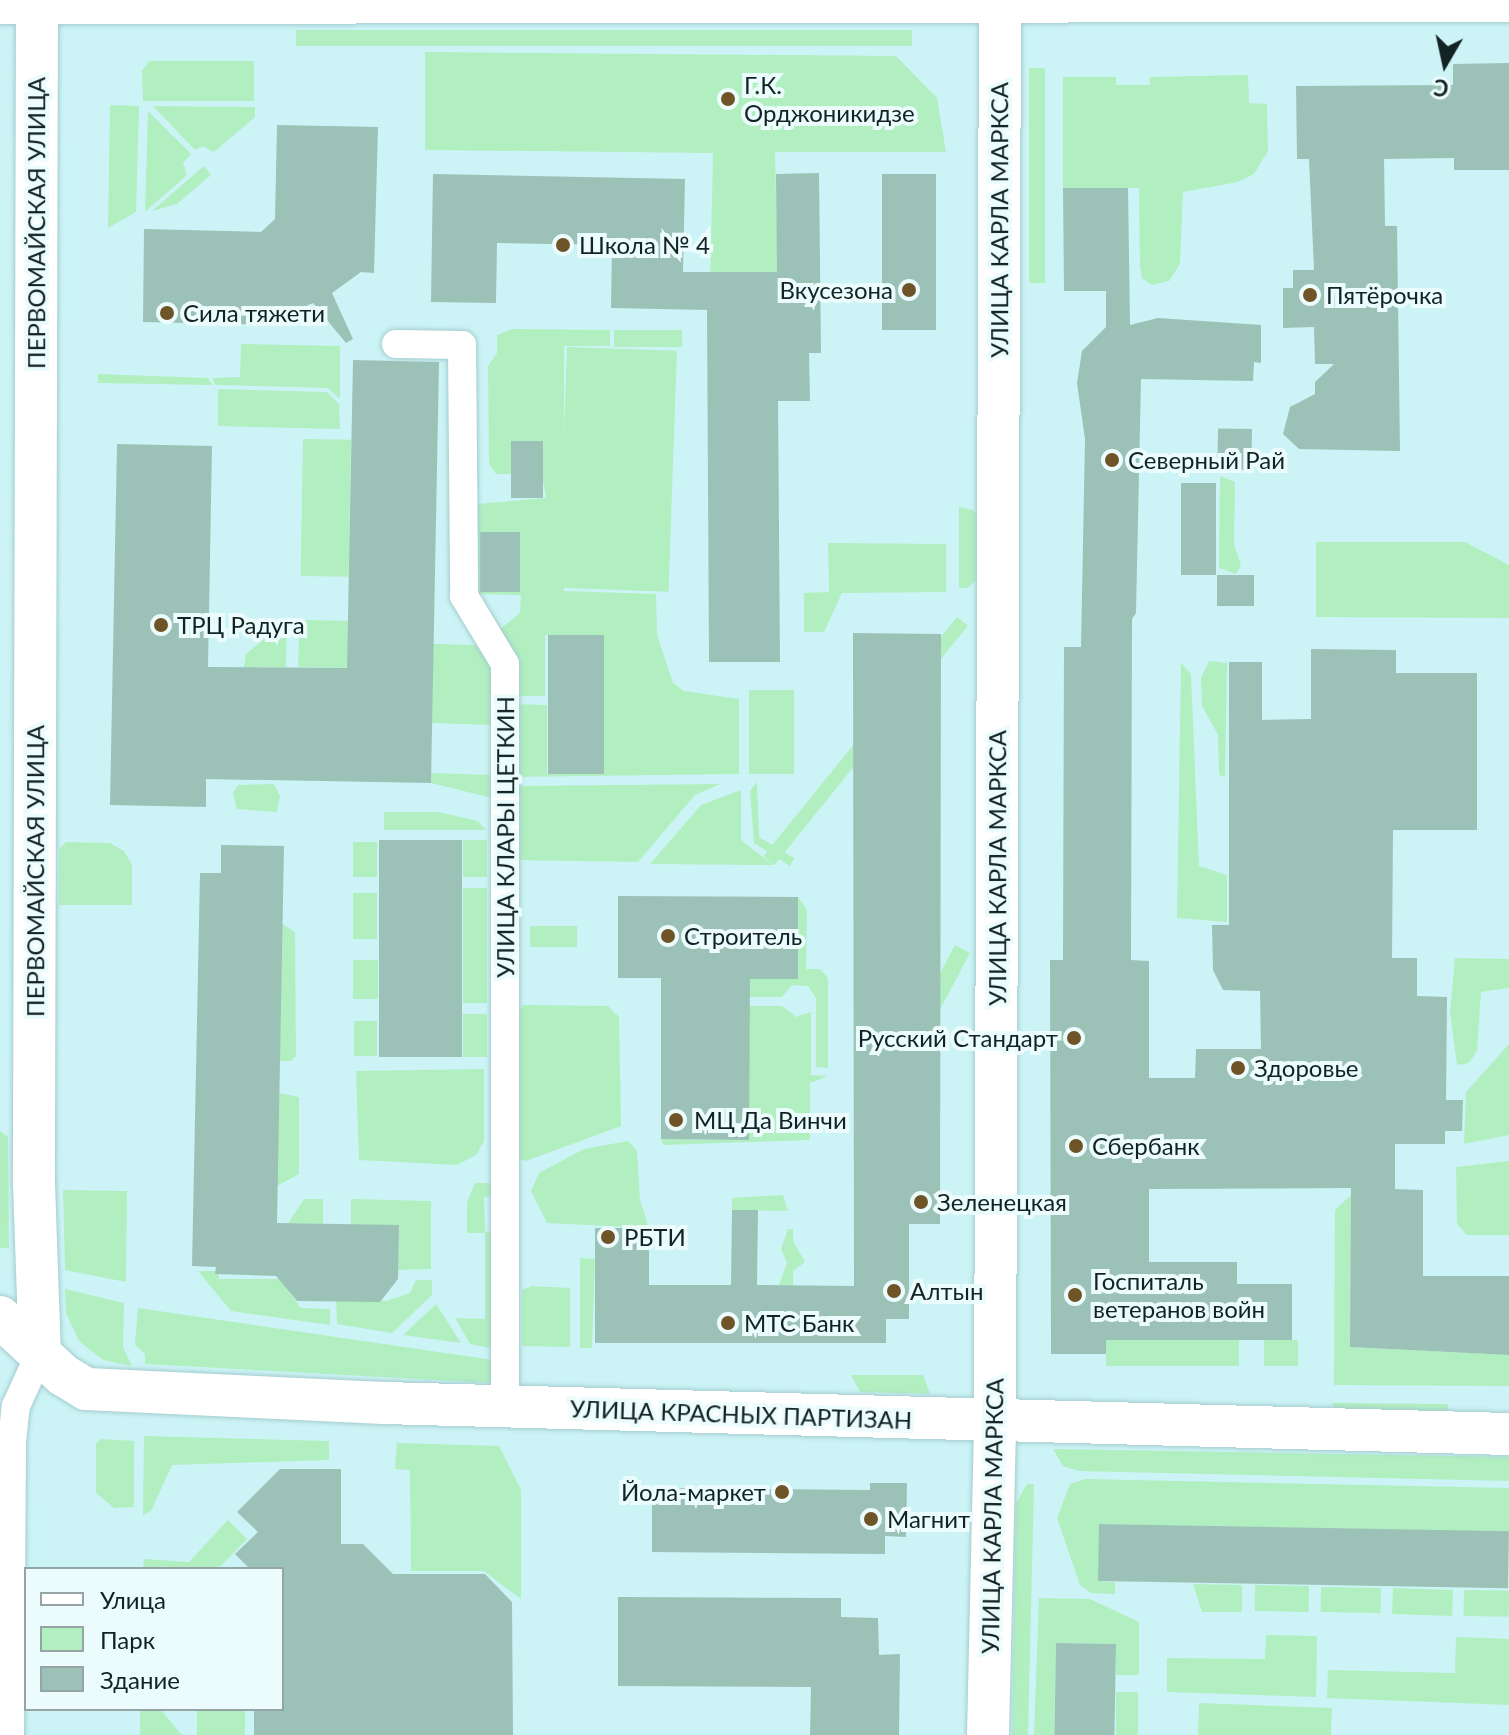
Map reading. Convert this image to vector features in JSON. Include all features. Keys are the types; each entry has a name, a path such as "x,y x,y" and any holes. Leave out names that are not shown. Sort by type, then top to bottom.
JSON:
{"street":[{"path":"25,2 1509,1"},
{"name":"ПЕРВОМАЙСКАЯ УЛИЦА","path":"10,1735 12,1442 16,1406 40,1353 34,1184 25,2"},
{"name":"УЛИЦА КАРЛА МАРКСА","path":"988,1735 995,1422 1000,2"},
{"name":"УЛИЦА КЛАРЫ ЦЕТКИН","path":"396,344 462,345 464,596 505,664 505,1406"},
{"name":"УЛИЦА КРАСНЫХ ПАРТИЗАН","path":"0,1317 63,1375 86,1389 995,1422 1509,1434"}],"green space":[{"path":"296,30 912,30 912,46 296,46"},
{"path":"425,52 896,56 937,98 946,152 775,152 779,328 709,327 713,153 425,150"},
{"path":"149,61 254,61 254,101 143,101 142,71"},
{"path":"1029,68 1045,68 1045,283 1029,283"},
{"path":"1248,75 1249,103 1267,104 1268,151 1254,174 1238,182 1183,192 1180,264 1169,281 1152,285 1142,278 1140,267 1139,188 1063,188 1063,77 1116,77 1116,85 1150,85 1150,77"},
{"path":"110,105 139,106 136,212 108,228"},
{"path":"153,106 255,107 255,117 214,152 203,146 195,150"},
{"path":"148,111 191,154 183,163 187,175 145,212"},
{"path":"204,166 211,175 177,204 152,211"},
{"path":"513,329 610,330 610,346 564,346 564,591 656,594 657,635 673,683 684,691 739,699 739,774 510,777 510,704 547,705 547,774 604,774 604,636 545,635 545,696 512,696 498,631 520,613 521,595 476,594 478,504 546,498 542,474 496,474 489,464 488,366 497,353 497,335"},
{"path":"614,330 682,330 682,347 614,347"},
{"path":"241,344 340,346 340,399 328,388 215,385 212,378 240,377"},
{"path":"567,347 677,351 669,592 559,588"},
{"path":"98,374 208,378 212,385 98,383"},
{"path":"218,389 327,392 339,404 340,429 218,426"},
{"path":"303,439 351,440 349,577 301,576"},
{"path":"1220,476 1235,482 1234,544 1241,566 1236,574 1219,568"},
{"path":"959,507 973,510 978,517 978,579 967,588 959,588"},
{"path":"1316,542 1465,542 1509,565 1509,618 1316,617"},
{"path":"828,543 946,544 946,592 842,593 824,632 804,632 804,593 829,592"},
{"path":"957,617 968,626 774,865 763,856"},
{"path":"287,620 286,667 244,667 246,654"},
{"path":"299,620 348,621 347,668 298,667"},
{"path":"433,644 478,645 492,667 491,725 432,723"},
{"path":"1209,661 1227,663 1225,777 1219,775 1218,735 1202,706 1201,678"},
{"path":"1181,663 1191,674 1199,866 1227,875 1227,922 1177,918"},
{"path":"749,690 794,690 794,774 749,774"},
{"path":"431,773 493,775 492,798 431,783"},
{"path":"757,782 759,837 794,858 790,866 754,843 750,791"},
{"path":"274,784 280,796 277,812 237,809 233,793 238,785"},
{"path":"720,784 695,795 638,862 514,860 515,786"},
{"path":"741,790 741,840 773,865 650,864 701,805"},
{"path":"384,812 438,812 478,821 486,830 384,830"},
{"path":"463,840 487,840 487,877 463,877"},
{"path":"66,842 110,843 124,851 132,865 132,905 59,905 59,849"},
{"path":"353,842 377,842 377,877 353,877"},
{"path":"463,888 487,888 487,1003 463,1003"},
{"path":"353,893 377,893 377,939 353,939"},
{"path":"798,897 807,910 806,969 820,969 828,978 828,1068 816,1067 816,998 808,986 792,985 782,997 749,997 749,979 798,978"},
{"path":"282,924 295,932 296,1056 291,1061 279,1061"},
{"path":"530,926 577,926 577,947 530,947"},
{"path":"955,945 970,953 914,1058 899,1050"},
{"path":"1455,958 1509,959 1509,988 1481,992 1477,1051 1469,1063 1457,1065 1450,1012"},
{"path":"353,960 378,960 378,999 353,999"},
{"path":"524,1005 608,1006 619,1017 621,1126 526,1161 517,1158 519,1012"},
{"path":"749,1006 782,1006 796,1017 811,1012 811,1075 828,1076 810,1083 810,1140 663,1145 661,1139 749,1140"},
{"path":"463,1014 487,1014 487,1057 463,1057"},
{"path":"354,1021 377,1021 377,1056 354,1056"},
{"path":"1509,1044 1509,1135 1464,1144 1466,1092"},
{"path":"484,1069 484,1141 476,1155 457,1165 359,1160 356,1071"},
{"path":"279,1093 299,1097 299,1174 277,1186"},
{"path":"0,1131 8,1137 9,1248 0,1248"},
{"path":"628,1141 637,1151 640,1200 649,1228 547,1223 531,1191 539,1173 584,1149"},
{"path":"1509,1161 1509,1235 1467,1235 1457,1224 1456,1167"},
{"path":"475,1183 496,1183 500,1196 484,1197 485,1232 493,1232 496,1349 470,1344 455,1318 485,1319 485,1233 467,1233 467,1202"},
{"path":"63,1190 127,1191 126,1282 65,1270"},
{"path":"783,1195 788,1211 732,1210 732,1198"},
{"path":"1351,1195 1350,1347 1509,1355 1509,1386 1334,1385 1335,1210"},
{"path":"304,1199 323,1199 323,1224 288,1223"},
{"path":"351,1199 431,1201 431,1269 398,1270 399,1225 351,1225"},
{"path":"788,1229 793,1229 793,1241 805,1262 793,1271 793,1286 779,1285 787,1263 781,1249"},
{"path":"580,1258 595,1259 592,1348 580,1348"},
{"path":"198,1271 219,1271 219,1279 279,1279 301,1308 330,1309 330,1325 231,1311"},
{"path":"416,1280 432,1280 432,1295 392,1333 337,1324 336,1301 386,1301 410,1293"},
{"path":"532,1286 570,1288 570,1347 522,1346 522,1290"},
{"path":"65,1289 124,1303 123,1347 132,1366 103,1360 79,1341 66,1313"},
{"path":"436,1304 461,1343 403,1335"},
{"path":"138,1308 493,1360 492,1383 145,1364 145,1354 135,1345"},
{"path":"1106,1340 1239,1340 1239,1366 1106,1366"},
{"path":"1264,1340 1298,1340 1298,1366 1264,1366"},
{"path":"851,1375 923,1375 930,1394 860,1392"},
{"path":"1332,1403 1448,1404 1448,1414 1335,1409"},
{"path":"144,1436 329,1441 329,1460 172,1465 151,1511 143,1515"},
{"path":"101,1439 134,1441 134,1507 114,1508 96,1493 96,1443"},
{"path":"397,1443 499,1446 521,1490 521,1599 484,1571 411,1571 410,1470 395,1469"},
{"path":"1053,1449 1509,1457 1509,1481 1078,1471 1063,1466"},
{"path":"1085,1479 1509,1488 1509,1532 1100,1524 1098,1581 1115,1582 1115,1594 1091,1593 1080,1585 1057,1518 1070,1484"},
{"path":"1027,1484 1034,1484 1028,1735 1012,1735 1016,1503"},
{"path":"228,1520 247,1539 220,1567 143,1567 144,1559 189,1562"},
{"path":"1193,1584 1242,1585 1242,1612 1202,1612"},
{"path":"1255,1585 1309,1586 1309,1612 1255,1611"},
{"path":"1321,1587 1381,1588 1381,1613 1321,1612"},
{"path":"1393,1588 1453,1590 1452,1616 1392,1614"},
{"path":"1464,1590 1509,1591 1509,1617 1464,1616"},
{"path":"1039,1598 1090,1599 1139,1622 1139,1675 1116,1675 1116,1644 1056,1643 1054,1735 1034,1735"},
{"path":"1266,1635 1317,1636 1316,1697 1167,1692 1167,1658 1265,1659"},
{"path":"1456,1637 1509,1639 1509,1705 1327,1698 1328,1670 1455,1673"},
{"path":"1116,1692 1138,1692 1138,1735 1116,1735"},
{"path":"1199,1703 1332,1708 1331,1735 1198,1735"},
{"path":"140,1711 162,1711 182,1735 140,1735"},
{"path":"197,1711 245,1711 245,1735 197,1735"}],"building":[{"path":"1509,63 1509,170 1454,170 1454,158 1384,159 1385,226 1397,226 1400,451 1299,449 1283,434 1290,407 1315,394 1315,382 1334,364 1315,364 1314,327 1283,328 1283,288 1293,288 1293,270 1314,270 1309,159 1297,159 1296,86 1453,85 1453,64"},
{"path":"277,125 378,127 374,273 361,272 332,293 353,339 346,343 313,303 282,316 281,325 143,322 144,229 261,232 275,219"},
{"path":"819,173 821,353 809,353 810,401 778,401 780,662 709,662 707,310 611,308 612,245 497,243 496,303 431,302 433,174 685,179 683,272 777,272 776,174"},
{"name":"Вкусезона","path":"882,174 936,174 936,330 882,330"},
{"path":"1063,188 1128,188 1130,325 1158,318 1261,325 1261,363 1254,362 1253,381 1141,379 1136,613 1132,619 1131,960 1149,961 1149,1078 1195,1078 1196,1049 1261,1049 1260,991 1223,990 1213,970 1212,925 1229,925 1229,662 1262,662 1262,720 1311,719 1311,649 1396,650 1396,673 1477,673 1477,830 1393,830 1392,958 1417,958 1417,996 1447,997 1446,1100 1463,1100 1462,1131 1445,1131 1445,1144 1395,1144 1395,1189 1423,1190 1423,1276 1509,1276 1509,1355 1350,1347 1351,1188 1149,1189 1149,1262 1237,1262 1237,1284 1292,1284 1292,1340 1106,1340 1106,1354 1051,1354 1050,960 1063,960 1064,647 1081,647 1085,439 1077,383 1082,351 1106,327 1106,291 1064,291"},
{"path":"353,360 439,362 431,783 206,779 206,807 110,805 117,444 212,446 208,667 347,668"},
{"path":"1218,428 1252,429 1251,470 1217,469"},
{"path":"511,441 543,441 543,498 511,498"},
{"path":"1181,483 1216,483 1216,575 1181,575"},
{"path":"480,532 520,532 520,592 480,592"},
{"path":"1217,575 1254,575 1254,606 1217,606"},
{"path":"853,633 941,634 940,1224 909,1224 909,1319 886,1319 886,1343 595,1343 595,1228 649,1228 649,1285 731,1285 732,1210 758,1210 757,1285 854,1286"},
{"path":"548,635 604,635 604,774 548,774"},
{"path":"379,840 462,840 462,1057 379,1057"},
{"path":"221,845 284,846 277,1223 399,1225 398,1279 380,1302 297,1301 276,1276 215,1274 216,1267 192,1266 200,873 221,873"},
{"path":"618,896 798,897 798,979 750,979 749,1140 661,1139 661,978 618,978"},
{"path":"280,1469 341,1469 341,1544 363,1544 393,1574 485,1574 512,1602 513,1735 254,1735 254,1711 284,1711 284,1567 248,1567 235,1554 258,1532 237,1512"},
{"path":"870,1483 907,1483 906,1537 885,1536 885,1554 652,1552 652,1488 870,1490"},
{"path":"1099,1524 1509,1531 1508,1588 1098,1581"},
{"path":"618,1597 841,1598 841,1617 878,1618 879,1655 900,1654 899,1735 810,1735 811,1687 618,1686"},
{"path":"1056,1643 1116,1644 1114,1735 1054,1735"}],"place":[{"name":"Г.К. Орджоникидзе","path":"728,99"},
{"name":"Школа № 4","path":"563,245"},
{"name":"Вкусезона","path":"909,290"},
{"name":"Пятёрочка","path":"1310,295"},
{"name":"Сила тяжети","path":"167,313"},
{"name":"Северный Рай","path":"1112,460"},
{"name":"ТРЦ Радуга","path":"161,625"},
{"name":"Строитель","path":"668,936"},
{"name":"Русский Стандарт","path":"1074,1038"},
{"name":"Здоровье","path":"1238,1068"},
{"name":"МЦ Да Винчи","path":"676,1120"},
{"name":"Сбербанк","path":"1076,1146"},
{"name":"Зеленецкая","path":"921,1202"},
{"name":"РБТИ","path":"608,1237"},
{"name":"Алтын","path":"894,1291"},
{"name":"Госпиталь ветеранов войн","path":"1075,1295"},
{"name":"МТС Банк","path":"728,1323"},
{"name":"Йола-маркет","path":"782,1492"},
{"name":"Магнит","path":"871,1519"}]}
